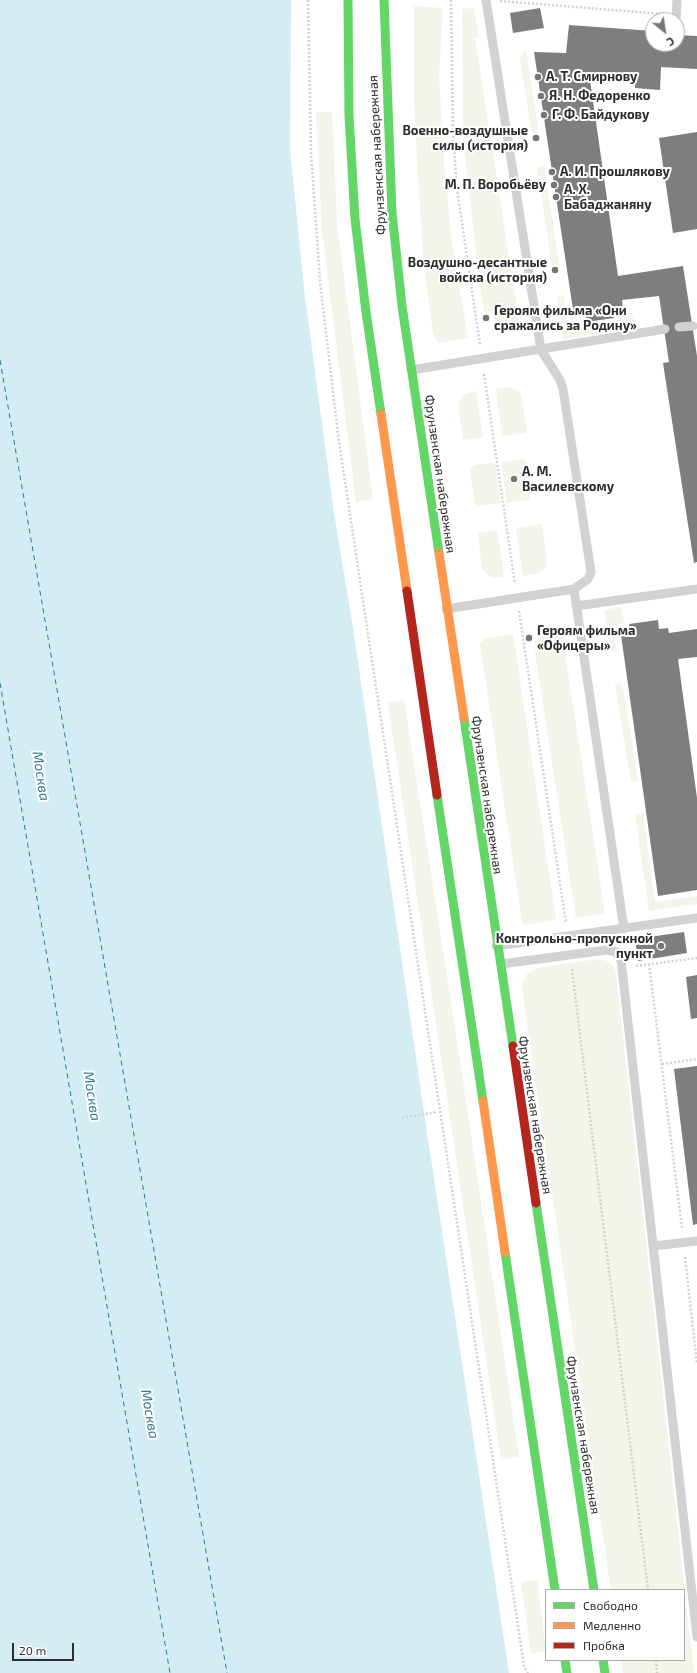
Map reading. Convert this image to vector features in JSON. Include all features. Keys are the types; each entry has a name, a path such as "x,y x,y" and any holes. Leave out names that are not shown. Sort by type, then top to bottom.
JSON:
{"main road":[{"name":"Фрунзенская набережная","path":"348,0 349,116 355,219 366,312 555,1589"},
{"name":"Фрунзенская набережная","path":"384,0 387,114 392,213 411,370 496,946 594,1589"},
{"path":"565,1661 567,1673"},
{"path":"603,1661 605,1673"}],"lane":[{"path":"446,609 574,588 588,579 591,572 564,388 540,350 486,0"},
{"path":"676,12 677,0"},
{"path":"679,327 693,326"},
{"path":"411,370 665,329"},
{"path":"574,588 624,929"},
{"path":"576,606 697,589"},
{"path":"496,946 697,918"},
{"path":"499,965 607,950 616,952 621,960 697,1637"},
{"path":"652,1246 697,1241"}],"path":[{"path":"308,0 311,152 319,267 339,442 524,1666 528,1673"},
{"path":"451,0 453,132 457,189 464,247 568,937"},
{"path":"493,0 645,14"},
{"path":"570,955 648,1589"},
{"path":"632,966 697,958"},
{"path":"649,964 684,1243 697,1364"},
{"path":"662,1064 697,1059"},
{"path":"402,1118 436,1112"},
{"path":"656,1661 657,1673"}],"shaded area":[{"path":"414,6 443,8 439,75 444,162 452,243 468,338 438,343 433,334 423,257 414,106"},
{"path":"474,8 479,37 475,38 519,321 515,322 516,331 497,335 493,311 484,312 463,137 462,9"},
{"path":"526,49 539,134 532,135 520,59 521,55"},
{"path":"316,112 332,112 337,224 373,499 356,502 322,230"},
{"path":"544,166 559,265 552,266 537,167"},
{"path":"564,296 568,322 578,321 580,331 593,328 593,324 620,320 619,315 632,313 634,322 628,323 629,329 563,339 557,297"},
{"path":"510,387 520,392 527,433 502,436 496,389"},
{"path":"476,391 483,437 463,440 458,404 463,395"},
{"path":"522,459 527,462 530,498 528,500 507,503 501,462"},
{"path":"495,463 501,503 479,506 475,503 470,470 474,465"},
{"path":"542,524 547,562 546,567 539,573 523,576 516,528"},
{"path":"497,530 504,577 495,578 490,577 482,569 478,533"},
{"path":"621,607 624,623 613,625 617,650 611,651 604,610"},
{"path":"561,628 605,913 576,918 535,652 542,650 539,632"},
{"path":"513,634 556,920 524,925 522,921 480,644 485,638"},
{"path":"622,683 638,780 631,782 615,684"},
{"path":"404,700 458,1047 519,1457 501,1459 388,703"},
{"path":"643,813 655,902 697,896 697,904 649,911 635,814"},
{"path":"598,959 607,961 614,967 616,975 685,1589 611,1589 522,986 526,975 535,969"},
{"path":"537,1580 545,1651 531,1654 521,1582"},
{"path":"685,1592 694,1673 623,1673 621,1661 685,1661"}],"water":[{"name":"Москва","path":"0,0 291,0 290,150 305,297 334,513 353,628 426,1126 509,1673 0,1673"}],"building":[{"path":"540,8 544,28 513,33 510,13"},
{"path":"569,25 645,30 645,52 685,52 685,35 697,36 697,69 661,67 660,90 635,88 635,82 590,80 618,276 683,266 697,356 697,562 694,563 663,363 669,362 659,296 622,300 623,309 613,311 614,318 586,322 586,314 574,316 534,52 566,53"},
{"path":"697,132 697,229 673,233 659,138"},
{"path":"658,620 659,629 668,628 669,633 697,629 697,657 678,659 697,798 697,890 658,896 621,635 630,634 629,624"},
{"name":"Контрольно-пропускной пункт","path":"684,932 687,953 638,961 635,939"},
{"path":"697,975 697,1018 691,1019 686,977"},
{"path":"697,1066 697,1224 693,1225 674,1069"}],"ferry route":[{"path":"0,360 227,1673"},
{"path":"0,683 170,1673"}],"traffic: fast":[{"path":"348,0 349,116 355,219 366,312 381,414"},
{"path":"384,0 392,213 402,306 439,553"},
{"path":"464,718 513,1046"},
{"path":"437,795 483,1101"},
{"path":"536,1203 594,1589"},
{"path":"505,1252 555,1589"},
{"path":"565,1661 567,1673"},
{"path":"603,1661 605,1673"}],"traffic: slow":[{"path":"381,414 407,591"},
{"path":"439,553 464,718"},
{"path":"483,1101 505,1252"}],"traffic: jam":[{"path":"407,591 437,795"},
{"path":"513,1046 536,1203"}],"place":[{"name":"А. Т. Смирнову","path":"538,77"},
{"name":"Я. Н. Федоренко","path":"541,96"},
{"name":"Г. Ф. Байдукову","path":"544,115"},
{"name":"Военно-воздушные силы (история)","path":"536,138"},
{"name":"А. И. Прошлякову","path":"552,172"},
{"name":"М. П. Воробьёву","path":"554,185"},
{"name":"А. Х. Бабаджаняну","path":"556,197"},
{"name":"Воздушно-десантные войска (история)","path":"555,270"},
{"name":"Героям фильма «Они сражались за Родину»","path":"486,318"},
{"name":"А. М. Василевскому","path":"514,479"},
{"name":"Героям фильма «Офицеры»","path":"529,638"},
{"name":"Контрольно-пропускной пункт","path":"661,946"}]}
